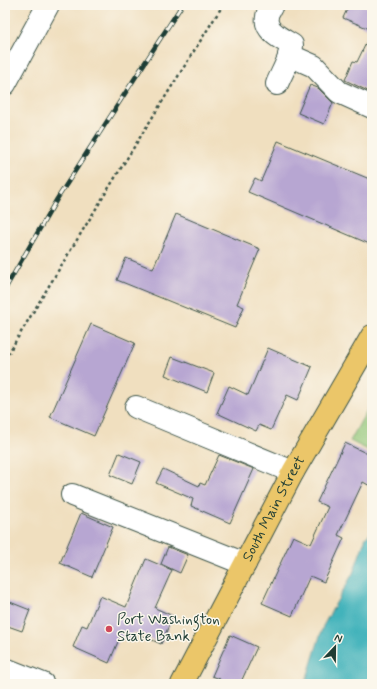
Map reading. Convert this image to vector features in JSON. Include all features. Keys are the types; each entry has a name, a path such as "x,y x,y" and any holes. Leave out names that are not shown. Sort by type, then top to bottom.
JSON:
{"main road":[{"name":"South Main Street","path":"182,684 293,472 372,336"}],"street":[{"path":"5,84 48,5"},
{"path":"272,5 267,16 266,23 272,32 292,45 277,84"},
{"path":"289,55 314,66 338,92 372,107"},
{"path":"136,406 293,472"},
{"path":"72,494 245,564"},
{"path":"5,669 42,684"}],"path":[{"path":"5,359 38,303 223,5"}],"green space":[{"path":"372,401 372,452 350,441"}],"water":[{"path":"372,532 372,684 305,684 323,626 353,573 366,537"}],"building":[{"path":"349,5 363,5 372,9 372,30 343,18"},
{"path":"372,31 372,93 345,80 353,61 357,62"},
{"path":"310,85 318,88 333,103 324,124 298,113"},
{"path":"278,141 372,180 372,245 248,192 255,178 261,181"},
{"path":"176,214 260,249 237,304 244,307 235,328 117,280 126,258 153,269"},
{"path":"91,324 135,343 94,436 50,417"},
{"path":"268,348 312,367 298,400 287,395 271,430 259,425 256,431 217,413 229,386 248,395"},
{"path":"172,357 214,373 207,392 165,375"},
{"path":"345,443 372,456 372,487 363,482 338,535 344,538 324,582 310,576 292,616 262,603 293,536 311,544 328,507 317,502"},
{"path":"119,453 141,462 132,484 110,475"},
{"path":"219,455 254,469 230,523 191,506 193,499 156,483 163,469 199,486 200,483 205,485"},
{"path":"81,513 113,527 92,577 60,563"},
{"path":"168,547 188,555 180,573 161,564"},
{"path":"146,559 172,570 155,608 173,616 161,644 134,632 130,641 120,637 109,663 73,647 82,625 87,627 100,596 126,607"},
{"path":"5,600 30,610 22,631 5,625"},
{"path":"230,635 257,647 240,684 217,684 220,679 212,676"}],"railway":[{"path":"5,289 57,199 182,5"}],"place":[{"name":"Port Washington State Bank","path":"109,629"}]}
